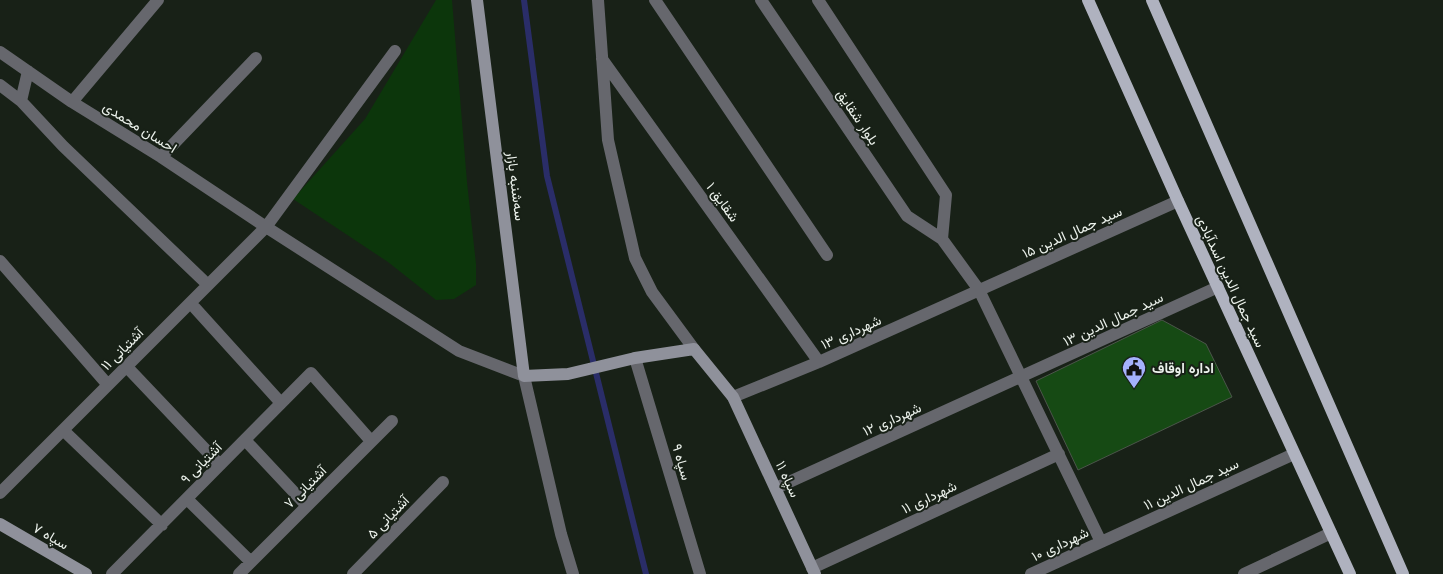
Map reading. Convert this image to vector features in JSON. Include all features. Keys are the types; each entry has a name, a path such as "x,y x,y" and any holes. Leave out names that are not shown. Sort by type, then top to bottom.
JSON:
{"main road":[{"name":"سید جمال الدین اسدآبادی","path":"1088,0 1178,201 1350,574"},
{"path":"1152,0 1403,574"}],"street":[{"path":"72,102 158,0"},
{"name":"سه‌شنبه بازار","path":"477,0 524,376"},
{"path":"573,574 524,376 568,374 630,360 694,349 652,292 635,258 608,140 598,0"},
{"path":"655,0 827,255"},
{"name":"بلوار شقایق","path":"761,0 907,216 942,239 979,290 1102,542"},
{"path":"818,0 946,195 942,239"},
{"name":"آشتیانی ۱۱","path":"0,493 266,227 395,51"},
{"name":"احسان محمدی","path":"0,52 72,102 161,157 459,351 524,376"},
{"path":"161,157 256,58"},
{"name":"شقایق ۱","path":"602,59 819,362"},
{"path":"21,101 28,71"},
{"path":"0,85 21,101 63,146 208,285"},
{"name":"سید جمال الدین ۱۵","path":"979,290 1178,201"},
{"path":"0,261 108,385"},
{"name":"سید جمال الدین ۱۳","path":"1022,378 1218,287"},
{"name":"شهرداری ۱۳","path":"733,397 819,362 979,290"},
{"path":"195,308 281,403"},
{"name":"سپاه ۱۱","path":"694,349 733,397 813,571"},
{"name":"سپاه ۹","path":"630,360 700,574"},
{"path":"126,366 220,465"},
{"name":"آشتیانی ۹","path":"112,574 311,373 371,441"},
{"name":"شهرداری ۱۲","path":"776,488 1022,378"},
{"name":"آشتیانی ۷","path":"239,574 392,421"},
{"path":"63,430 162,525"},
{"path":"245,440 307,506"},
{"name":"شهرداری ۱۱","path":"813,571 1059,454"},
{"name":"سید جمال الدین ۱۱","path":"1102,542 1294,454"},
{"name":"آشتیانی ۵","path":"353,574 443,482"},
{"path":"187,499 251,562"},
{"name":"سپاه ۷","path":"0,524 78,572"},
{"path":"1244,574 1331,533"},
{"name":"شهرداری ۱۰","path":"1031,574 1102,542"}],"green space":[{"path":"436,0 452,0 467,182 476,264 476,285 454,299 436,300 388,262 293,199 365,119"}],"building":[{"name":"اداره اوقاف","path":"1162,320 1206,344 1232,397 1078,470 1036,381"}],"waterway":[{"path":"524,0 547,176 646,574"}],"place":[{"name":"اداره اوقاف","path":"1134,389"}]}
